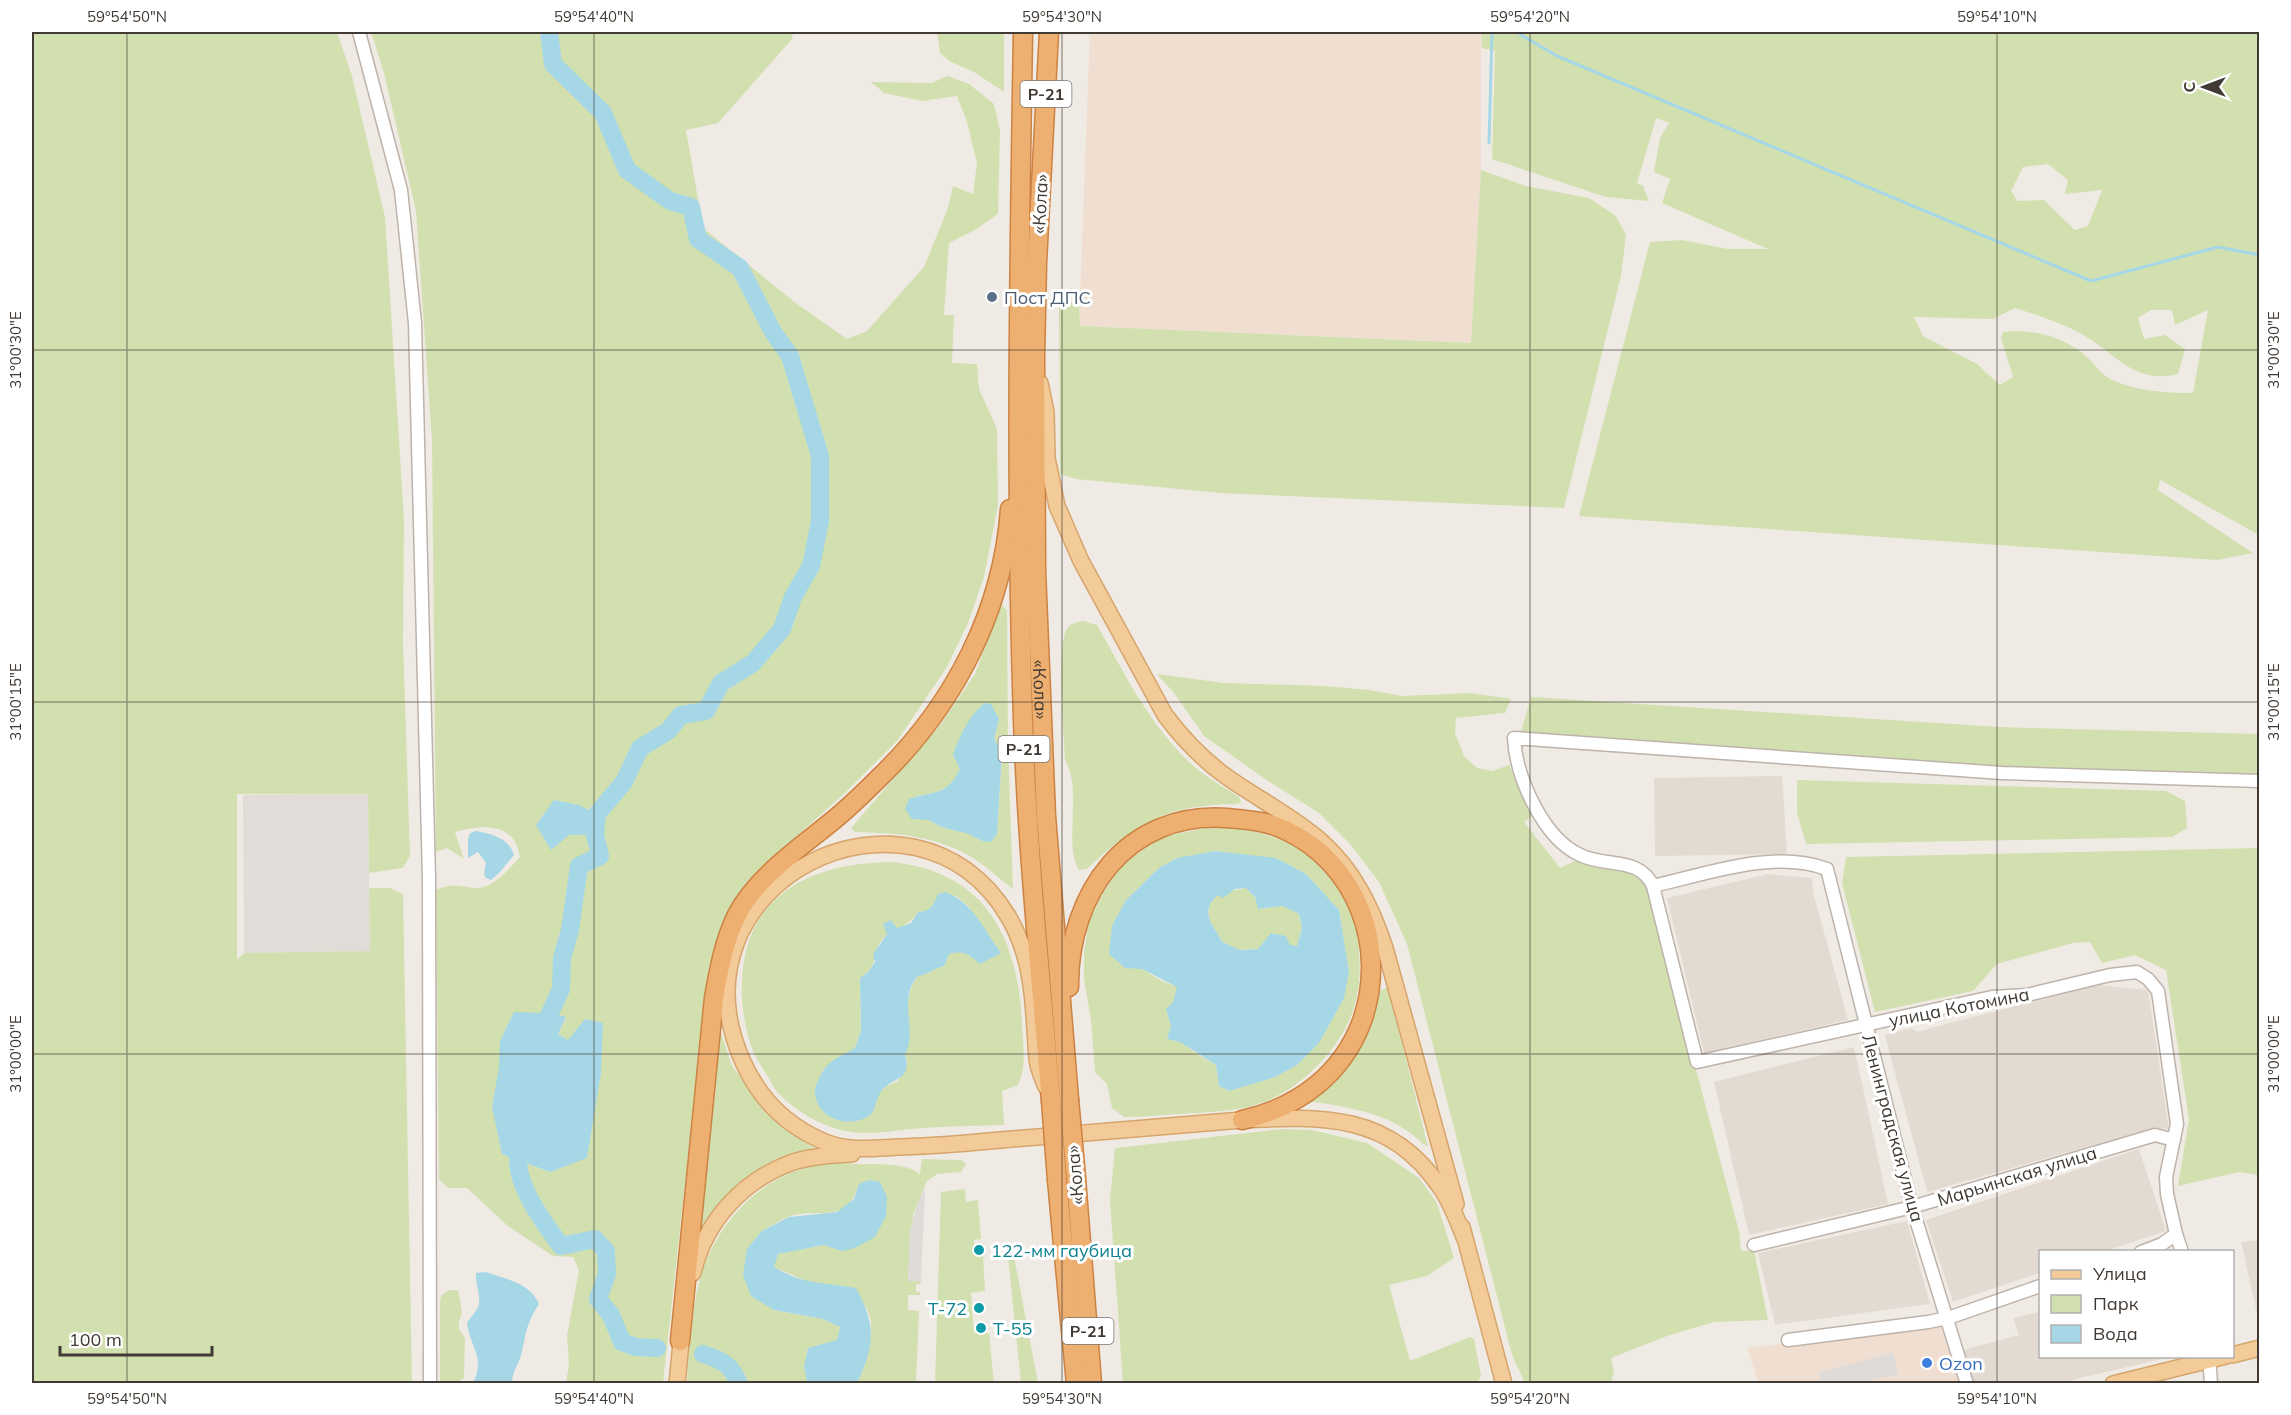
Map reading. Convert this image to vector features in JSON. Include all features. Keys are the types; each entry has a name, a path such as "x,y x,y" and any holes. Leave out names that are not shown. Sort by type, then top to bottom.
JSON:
{"highway":[{"name":"«Кола»","path":"1023,32 1020,396 1024,745 1034,902 1060,1100 1076,1178 1092,1383"},
{"name":"«Кола»","path":"1049,32 1037,263 1036,570 1042,745 1066,1078 1060,1100 1057,1180 1076,1383"},
{"path":"680,1341 714,998 728,935 738,914 753,892 790,855 832,821 900,757 936,713 960,674 988,614 1003,557 1008,528 1012,463 1020,396"},
{"path":"1066,1078 1074,1033 1069,986 1070,952 1079,917 1089,893 1108,864 1138,841 1173,825 1216,818 1266,823 1284,829 1306,842 1332,864 1344,879 1356,897 1366,922 1372,956 1372,971 1368,999 1359,1029 1346,1053 1328,1076 1288,1104 1261,1116 1242,1120"}],"main road":[{"path":"1035,357 1046,412 1047,458 1057,506 1081,561 1152,695 1179,733 1208,762 1322,843 1352,875 1372,911 1450,1179 1505,1383"},
{"path":"1060,1100 1038,1065 1033,992 1026,957 1007,915 983,884 967,870 939,856 902,846 871,845 838,851 819,858 781,880 763,896 747,919 734,950 728,982 729,1015 738,1050 752,1081 771,1107 823,1142 847,1149 930,1147 1242,1120 1283,1118 1344,1121 1378,1133 1407,1151 1430,1173 1450,1204 1464,1237"},
{"path":"677,1383 680,1341 697,1255 714,1221 758,1178 794,1162 823,1156 899,1152 930,1147"},
{"path":"2234,1354 2259,1348"},
{"path":"2113,1383 2210,1358"}],"street":[{"path":"359,32 401,190 415,323 429,879 430,1383"},
{"path":"1653,886 1648,875 1637,868 1592,860 1568,848 1555,836 1545,823 1522,777 1515,758 1514,738 2002,773 2259,781"},
{"name":"Ленинградская улица","path":"1653,886 1764,862 1811,863 1827,869 1912,1208 1967,1383"},
{"name":"улица Котомина","path":"1653,886 1697,1062 1992,997 2027,995 2110,975 2137,972 2148,979 2158,991 2177,1124 2174,1140"},
{"name":"Марьинская улица","path":"1754,1245 1912,1208 2155,1135 2174,1140"},
{"path":"2174,1140 2166,1177 2167,1194 2182,1250"},
{"path":"2143,1250 2162,1244 2176,1234"},
{"path":"1788,1340 1948,1318 2039,1286"},
{"path":"2210,1358 2211,1383"}],"shaded area":[{"path":"1090,32 1481,32 1481,170 1471,343 1079,326"},
{"path":"1782,776 1787,854 1655,856 1654,778"},
{"path":"368,794 370,951 244,953 243,795"},
{"path":"1768,874 1812,878 1813,892 1848,1020 1704,1053 1667,898"},
{"path":"2096,985 2148,990 2169,1129 2153,1128 1927,1192 1885,1035 1912,1028 1916,1032"},
{"path":"1854,1047 1888,1204 1749,1235 1714,1082"},
{"path":"2139,1149 2166,1231 2109,1250 2039,1250 2039,1273 1953,1302 1926,1220"},
{"path":"925,1188 921,1281 908,1281 910,1230 919,1199"},
{"path":"1907,1221 1930,1304 1775,1325 1758,1253"},
{"path":"2260,1240 2259,1322 2241,1242"},
{"path":"2039,1312 2039,1358 2166,1358 2059,1383 1972,1384 1963,1350 2019,1335 2013,1318"},
{"path":"1941,1326 1959,1383 1758,1383 1748,1348"},
{"path":"1893,1353 1898,1374 1861,1383 1821,1383 1818,1372"}],"green space":[{"path":"32,32 337,32 352,76 385,217 404,519 403,642 410,856 403,868 369,873 368,794 237,794 237,960 244,953 370,951 369,888 390,888 403,894 412,1383 32,1383"},
{"path":"371,32 793,32 792,39 718,123 686,130 703,228 797,304 847,339 867,331 924,267 948,208 953,186 973,194 977,163 967,122 957,96 922,101 884,93 871,82 932,83 947,76 969,84 994,104 1000,131 998,214 975,230 949,243 944,315 954,315 952,363 977,364 979,389 997,429 998,505 984,577 968,623 947,667 897,741 845,793 790,842 747,888 726,921 709,966 663,1383 566,1383 569,1364 567,1336 579,1270 573,1257 553,1256 508,1226 467,1188 448,1188 439,1179 436,890 451,886 474,888 488,885 500,878 520,857 516,843 508,834 486,827 455,832 464,859 447,848 436,852 432,441 416,211 384,73","holes":["566,1018 558,1034 568,1040 601,1073 596,1097 550,1172 502,1154 500,1041"]},
{"path":"937,32 1004,32 1004,92 974,72 951,62 940,53"},
{"path":"1481,32 2259,32 2259,535 2160,480 2158,490 2253,553 2217,560 1579,516 1650,242 1682,240 1728,249 1768,249 1662,203 1670,179 1654,172 1660,138 1669,123 1656,118 1637,183 1643,186 1649,201 1606,197 1492,159 1495,51 1482,48","holes":["2048,164 2068,180 2065,194 2102,190 2088,226 2075,230 2044,200 2018,201 2011,191 2023,167","2015,308 2080,333 2128,367 2150,375 2163,376 2178,374 2185,349 2165,335 2144,339 2138,318 2151,310 2172,310 2175,325 2208,310 2193,393 2152,391 2122,384 2105,376 2079,350 2059,339 2037,333 2015,331 2003,332 2001,338 2013,377 2000,385 1977,364 1923,336 1914,317 1993,319"]},
{"path":"1481,170 1526,186 1589,198 1616,216 1626,235 1621,276 1564,508 1220,493 1076,479 1060,474 1059,303 1079,302 1080,326 1471,343"},
{"path":"1001,603 1007,611 1008,744 1013,889 976,860 948,846 918,837 855,832 851,828 941,724 975,674","holes":["980,707 999,718 994,739 1002,754 997,834 982,841 970,834 941,827 929,820 917,796 934,793 952,785 960,769 970,721"]},
{"path":"1083,621 1097,625 1136,694 1170,742 1196,768 1239,797 1241,802 1191,808 1155,819 1122,839 1087,869 1079,870 1075,860 1072,833 1073,786 1065,760 1061,671 1067,629 1076,622"},
{"path":"1157,674 1224,683 1325,686 1402,696 1471,693 1511,699 1505,713 1456,718 1455,733 1464,756 1477,768 1492,771 1509,765 1532,816 1524,822 1560,868 1575,861 1634,874 1646,882 1739,1231 1741,1251 1754,1251 1768,1320 1714,1322 1667,1336 1611,1358 1614,1372 1611,1383 1525,1383 1512,1355 1407,944 1379,882 1351,845 1319,813 1204,736 1174,693"},
{"path":"1531,697 1999,727 2259,734 2259,777 2003,769 1521,732"},
{"path":"1797,780 2166,791 2185,801 2187,828 2172,837 1806,844 1797,813"},
{"path":"1216,826 1232,827 1282,841 1313,858 1337,882 1351,910 1359,948 1358,993 1344,1031 1335,1045 1311,1072 1283,1093 1258,1104 1236,1109 1124,1117 1112,1108 1107,1084 1095,1072 1091,1020 1084,979 1084,952 1089,921 1103,893 1122,865 1154,842 1171,835","holes":["1177,858 1276,858 1306,874 1339,910 1349,972 1297,1065 1275,1077 1229,1091 1219,1086 1216,1065 1190,1049 1178,1037 1166,1009 1173,1003 1178,987 1142,969 1126,900 1159,868"]},
{"path":"2258,848 2260,861 2259,1175 2239,1172 2178,1186 2189,1119 2166,970 2135,955 2102,963 2090,942 2073,943 1997,964 1973,991 1875,1012 1842,883 1846,857"},
{"path":"891,862 924,868 951,879 973,895 991,915 1004,938 1014,965 1019,994 1024,1056 1023,1071 1018,1085 1002,1091 1004,1125 936,1127 868,1133 841,1130 800,1111 779,1094 755,1054 747,1034 742,975 745,955 759,920 783,893 811,877 858,864","holes":["956,896 968,906 1001,953 959,951 949,954 944,966 918,976 913,983 908,1002 905,1055 907,1061 898,1081 885,1087 875,1099 874,1111 855,1048 861,1031 860,978 871,968 881,941 890,932 909,922 918,912 927,911"]},
{"path":"1246,888 1255,897 1259,909 1283,906 1299,914 1302,928 1297,946 1240,950 1222,942 1210,921 1208,912 1210,905 1217,894"},
{"path":"1388,987 1428,1147 1406,1130 1370,1113 1306,1101 1378,992"},
{"path":"719,1027 732,1066 765,1110 786,1130 817,1150 717,1208 698,1232"},
{"path":"1282,1129 1312,1130 1367,1143 1419,1178 1437,1203 1454,1258 1427,1276 1389,1285 1410,1361 1470,1337 1474,1339 1481,1375 1478,1383 1123,1383 1110,1200 1115,1148"},
{"path":"922,1159 961,1160 966,1164 961,1172 937,1174 927,1181 913,1215 908,1281 921,1281 920,1284 916,1284 916,1291 920,1292 920,1295 908,1295 908,1310 919,1311 916,1383 849,1383 858,1381 871,1337 871,1321 867,1308 843,1286 814,1284 773,1267 778,1254 824,1245 842,1251 859,1184 847,1206 839,1210 788,1217 762,1231 774,1310 823,1319 840,1327 837,1340 807,1381 815,1383 687,1384 693,1315 705,1265 720,1234 743,1206 771,1183 804,1168 830,1163 888,1164 906,1167 920,1174"},
{"path":"965,1189 966,1202 978,1200 981,1239 974,1240 975,1254 983,1254 985,1291 971,1293 974,1333 989,1333 994,1383 935,1383 941,1192"},
{"path":"1012,1246 1038,1383 1021,1383 1007,1247"},
{"path":"449,1290 458,1290 462,1312 459,1329 465,1338 464,1378 456,1383 440,1383 440,1304 441,1296"}],"water":[{"path":"985,703 991,704 999,719 994,739 1002,753 997,834 991,842 941,827 929,820 912,819 905,809 909,799 939,791 955,778 960,769 953,755 955,748 970,720"},
{"path":"554,800 579,805 605,819 595,835 569,835 551,850 536,825"},
{"path":"476,831 494,835 504,841 512,849 514,855 491,880 484,874 486,863 478,852 468,858 468,839 470,833"},
{"path":"1215,851 1276,858 1306,874 1339,910 1349,972 1344,998 1319,1043 1297,1065 1275,1077 1229,1091 1219,1086 1216,1065 1180,1042 1167,1039 1171,1026 1166,1009 1173,1002 1177,987 1142,969 1125,968 1109,954 1112,926 1126,900 1159,868 1177,858","holes":["1246,888 1255,897 1258,909 1283,906 1299,914 1302,928 1297,946 1290,945 1286,936 1271,933 1258,949 1240,950 1222,942 1212,926 1208,912 1217,895 1223,898 1235,889"]},
{"path":"946,892 971,910 1001,953 980,964 966,954 959,952 949,954 944,966 918,976 909,994 910,1036 905,1055 907,1063 904,1073 883,1089 869,1116 853,1122 828,1115 817,1103 815,1094 818,1081 828,1065 855,1048 861,1031 860,978 875,962 873,954 887,934 883,924 891,920 897,928 911,923 918,912 931,907 938,894"},
{"path":"514,1012 550,1013 566,1017 558,1034 568,1040 585,1019 603,1023 601,1073 587,1158 550,1172 502,1154 492,1107 499,1067 500,1041"},
{"path":"869,1180 880,1182 887,1197 886,1216 875,1237 855,1248 842,1251 824,1245 778,1254 774,1267 785,1273 814,1282 856,1288 863,1301 870,1324 868,1356 858,1381 819,1384 807,1381 804,1367 808,1348 837,1340 840,1327 823,1319 774,1310 751,1296 743,1275 747,1249 762,1231 789,1217 837,1212 854,1199 859,1184"},
{"path":"486,1272 524,1286 539,1304 529,1324 512,1383 473,1383 477,1374 478,1359 467,1323 479,1303 476,1273"}],"waterway":[{"path":"543,1036 561,989 562,958 570,930 579,866 600,856 595,835 597,814 624,782 640,748 668,731 681,715 706,711 721,683 753,663 782,629 793,597 811,566 820,521 820,456 790,356 773,332 740,268 698,239 691,207 670,201 627,170 603,113 553,64 549,32"},
{"path":"1489,143 1492,32"},
{"path":"1516,32 1557,56 2091,281 2218,247 2260,255"},
{"path":"521,1137 518,1155 519,1172 540,1217 561,1246 595,1239 606,1251 607,1274 598,1299 611,1315 622,1342 636,1347 657,1348"},
{"path":"703,1354 726,1364 739,1384"}],"place":[{"name":"Пост ДПС","path":"992,297"},
{"name":"122-мм гаубица","path":"979,1250"},
{"name":"Т-72","path":"979,1308"},
{"name":"Т-55","path":"981,1328"},
{"name":"Ozon","path":"1927,1363"}]}
